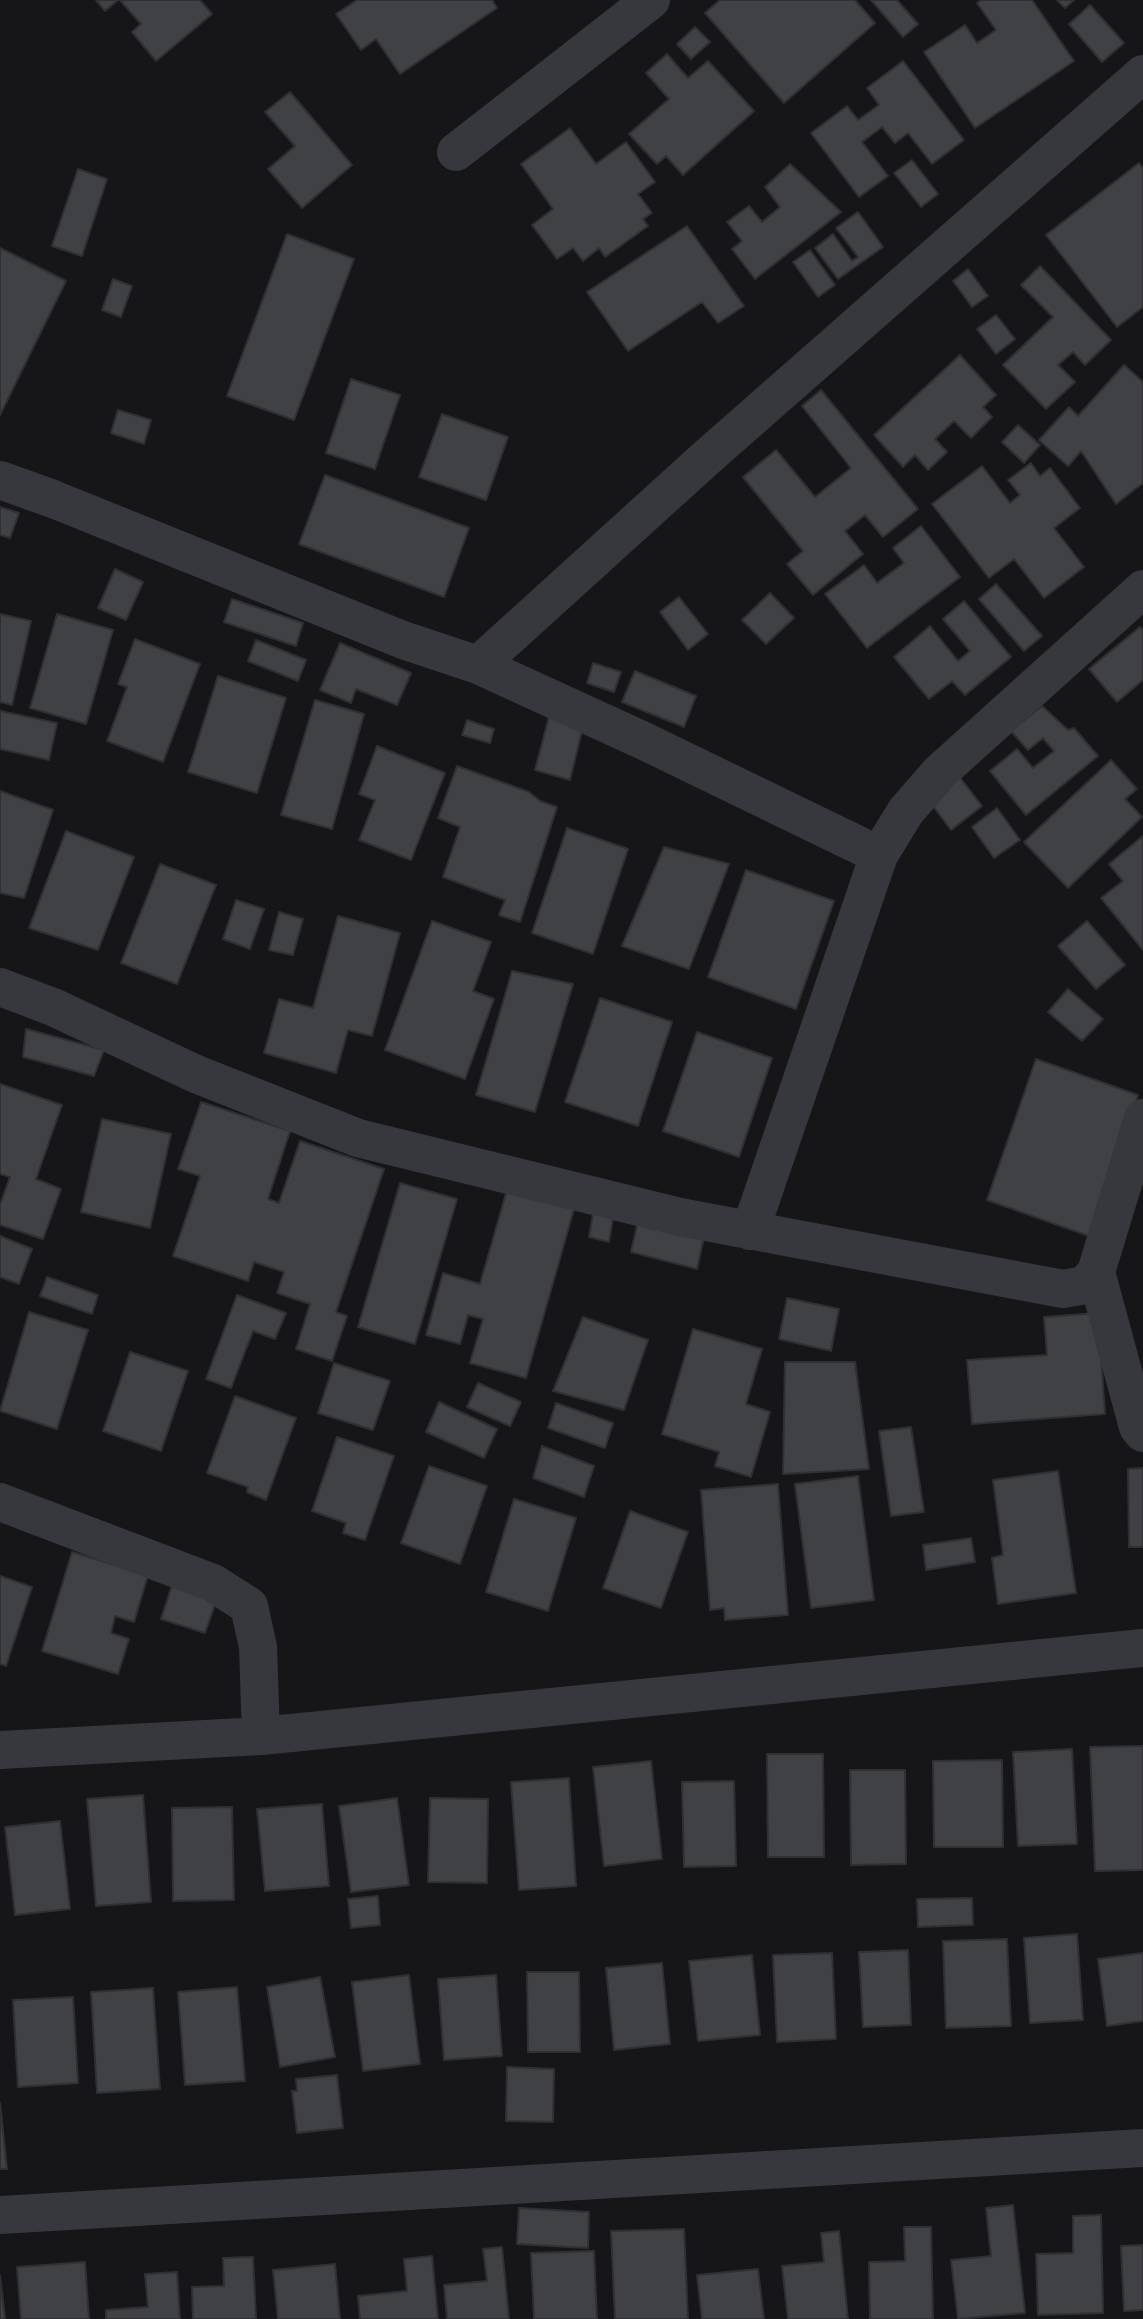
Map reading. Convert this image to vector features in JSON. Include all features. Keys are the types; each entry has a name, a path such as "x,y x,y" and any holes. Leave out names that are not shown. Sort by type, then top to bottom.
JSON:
{"street":[{"path":"456,152 651,0"},
{"path":"478,665 705,459 1143,74"},
{"path":"0,480 403,640 478,665 644,741 879,855"},
{"path":"750,1231 879,855 906,811 940,772 1143,589"},
{"path":"0,987 53,1007 196,1074 358,1138 605,1199 750,1231 1063,1289 1085,1285 1096,1272 1143,1118"},
{"path":"1096,1272 1138,1427 1143,1433"},
{"path":"0,1502 214,1583 249,1606 258,1647 261,1737"},
{"path":"0,1750 261,1737 1143,1648"},
{"path":"0,2214 1143,2148"}],"building":[{"path":"96,0 118,0 105,11"},
{"path":"120,0 200,0 212,14 156,61 132,32 141,24"},
{"path":"357,0 492,0 497,8 400,74 376,39 361,50 336,14"},
{"path":"720,0 855,0 875,23 784,103 705,13"},
{"path":"871,0 897,0 918,24 903,37"},
{"path":"981,0 1032,0 1074,61 975,128 924,52 965,25 977,43 996,30 977,3"},
{"path":"1057,0 1074,0 1065,8"},
{"path":"1090,5 1124,43 1102,62 1069,24"},
{"path":"695,27 710,42 691,59 677,44"},
{"path":"667,54 688,78 708,61 754,111 683,175 666,156 657,164 629,134 669,99 646,73"},
{"path":"903,61 964,140 932,164 908,133 895,143 882,127 862,142 888,176 859,197 811,133 847,106 858,120 879,105 867,88"},
{"path":"290,92 352,165 302,208 268,169 295,146 265,112"},
{"path":"570,128 596,164 626,142 655,182 638,194 652,213 643,219 648,226 605,257 599,248 583,261 573,248 557,259 532,225 553,209 521,164"},
{"path":"912,160 938,194 921,207 894,173"},
{"path":"1139,163 1143,168 1143,307 1117,327 1046,235"},
{"path":"790,164 841,212 755,279 732,249 742,241 727,222 749,206 762,222 780,207 765,187"},
{"path":"78,169 107,179 82,256 52,246"},
{"path":"858,212 883,247 838,279 815,248 833,234 852,261 858,257 836,228"},
{"path":"687,226 744,306 718,323 702,302 628,351 587,292"},
{"path":"287,234 354,259 294,420 227,396"},
{"path":"0,248 66,281 0,415"},
{"path":"810,250 835,285 818,297 793,262"},
{"path":"1040,266 1111,340 1085,365 1073,352 1058,365 1075,382 1046,409 1003,365 1053,317 1021,285"},
{"path":"968,269 988,296 972,307 953,281"},
{"path":"113,279 132,286 121,317 102,310"},
{"path":"996,315 1015,339 996,354 977,329"},
{"path":"960,355 996,395 983,407 992,417 971,438 954,421 935,439 947,452 928,470 915,455 903,467 874,435"},
{"path":"1124,365 1143,382 1143,483 1116,504 1081,451 1068,466 1039,440 1069,407 1078,416"},
{"path":"351,379 400,395 375,469 326,453"},
{"path":"821,390 918,509 883,537 865,515 845,531 863,554 813,595 787,564 803,551 743,477 776,450 815,497 851,468 802,406"},
{"path":"118,410 151,420 144,444 111,433"},
{"path":"442,414 508,437 486,500 419,477"},
{"path":"1018,425 1040,445 1024,463 1002,442"},
{"path":"1031,463 1040,476 1050,468 1080,508 1054,528 1084,567 1044,598 1014,559 989,578 932,504 982,466 1010,503 1020,495 1008,480"},
{"path":"325,475 469,528 444,597 299,544"},
{"path":"0,507 19,513 10,538 0,535"},
{"path":"921,526 960,577 867,648 825,594 864,565 877,583 904,563 893,548"},
{"path":"115,569 143,582 126,620 98,608"},
{"path":"996,584 1042,636 1024,651 979,599"},
{"path":"770,593 794,618 766,644 742,620"},
{"path":"679,597 708,634 688,650 660,612"},
{"path":"232,599 303,623 296,646 224,622"},
{"path":"964,601 1011,657 965,695 952,681 929,699 894,657 930,626 958,661 970,651 943,619"},
{"path":"0,614 31,621 12,705 0,702"},
{"path":"57,614 113,630 86,724 30,708"},
{"path":"1140,627 1143,630 1143,680 1117,702 1089,669"},
{"path":"135,639 200,664 163,762 107,741 127,687 118,684"},
{"path":"256,640 306,660 298,681 248,661"},
{"path":"340,643 411,673 397,705 356,689 351,703 320,690"},
{"path":"593,663 621,672 614,692 587,683"},
{"path":"635,671 696,696 684,727 622,702"},
{"path":"218,676 286,698 257,793 188,772"},
{"path":"315,700 364,714 332,829 281,815"},
{"path":"1042,706 1068,730 1074,728 1098,756 1026,815 990,771 1017,749 1033,768 1054,751 1043,738 1028,750 1011,731"},
{"path":"0,711 57,723 49,760 0,749"},
{"path":"550,713 584,723 570,780 535,770"},
{"path":"467,720 494,729 490,743 462,735"},
{"path":"377,746 445,773 411,860 359,840 375,800 359,794"},
{"path":"1111,760 1137,789 1125,799 1142,817 1068,888 1024,842"},
{"path":"457,766 529,792 540,801 557,807 520,922 499,915 505,900 443,877 460,827 438,818"},
{"path":"958,775 982,806 951,830 927,798"},
{"path":"0,791 53,810 24,898 0,893"},
{"path":"997,808 1020,840 994,858 972,827"},
{"path":"567,828 628,849 593,954 532,933"},
{"path":"66,831 134,857 98,950 29,928"},
{"path":"1143,836 1143,950 1101,898 1123,881 1109,864"},
{"path":"664,847 729,864 689,969 622,946"},
{"path":"160,864 216,885 177,984 121,963"},
{"path":"746,870 834,901 796,1009 708,977"},
{"path":"236,900 264,909 250,949 223,939"},
{"path":"279,912 303,919 293,955 269,950"},
{"path":"338,916 400,933 372,1036 348,1030 336,1073 264,1053 279,999 313,1008"},
{"path":"432,921 491,942 473,991 494,999 465,1079 385,1050"},
{"path":"1087,921 1125,965 1096,989 1058,946"},
{"path":"512,971 573,984 535,1112 476,1095"},
{"path":"1068,989 1103,1019 1082,1041 1048,1012"},
{"path":"600,998 672,1022 638,1126 565,1102"},
{"path":"26,1029 104,1050 94,1076 23,1057"},
{"path":"697,1032 772,1058 739,1157 663,1131"},
{"path":"1036,1059 1138,1095 1089,1236 987,1200"},
{"path":"0,1084 62,1105 36,1179 61,1189 43,1239 0,1225 0,1205 10,1177 0,1174"},
{"path":"201,1102 290,1131 268,1199 279,1203 300,1141 384,1169 336,1312 347,1316 332,1361 296,1349 310,1304 277,1293 284,1272 254,1262 248,1281 173,1256 200,1176 178,1169"},
{"path":"102,1119 171,1134 150,1228 81,1212"},
{"path":"511,1176 578,1195 526,1378 470,1363 483,1319 468,1315 460,1344 426,1335 443,1273 480,1284"},
{"path":"400,1183 457,1199 415,1344 358,1327"},
{"path":"594,1208 614,1212 609,1242 589,1237"},
{"path":"638,1221 704,1237 697,1269 631,1252"},
{"path":"0,1236 32,1249 19,1284 0,1277"},
{"path":"47,1277 98,1295 92,1314 40,1296"},
{"path":"237,1295 286,1313 275,1339 253,1331 231,1388 206,1379"},
{"path":"787,1298 839,1309 831,1351 779,1339"},
{"path":"29,1312 88,1330 57,1429 0,1411"},
{"path":"1098,1313 1105,1414 972,1424 967,1360 1047,1355 1044,1317"},
{"path":"583,1317 648,1340 624,1410 553,1391"},
{"path":"693,1329 762,1349 746,1404 770,1412 751,1477 715,1466 719,1452 662,1434"},
{"path":"130,1352 188,1371 161,1451 103,1431"},
{"path":"785,1362 855,1362 869,1469 783,1474"},
{"path":"334,1363 390,1381 373,1430 318,1413"},
{"path":"478,1383 521,1402 510,1426 467,1407"},
{"path":"235,1396 296,1418 266,1500 247,1492 248,1487 207,1473"},
{"path":"439,1402 497,1429 484,1458 426,1432"},
{"path":"556,1403 613,1423 605,1448 548,1428"},
{"path":"911,1427 924,1512 891,1516 879,1431"},
{"path":"337,1437 394,1456 365,1540 343,1533 346,1523 312,1511"},
{"path":"542,1446 594,1466 584,1497 533,1478"},
{"path":"429,1466 487,1486 460,1564 401,1543"},
{"path":"1143,1468 1143,1547 1129,1547 1128,1469"},
{"path":"1058,1471 1076,1593 998,1604 992,1558 1003,1555 993,1480"},
{"path":"858,1476 874,1600 811,1608 795,1484"},
{"path":"778,1484 788,1615 725,1620 724,1608 710,1610 701,1490"},
{"path":"514,1499 576,1518 548,1611 486,1592"},
{"path":"630,1511 688,1532 661,1608 603,1588"},
{"path":"971,1538 975,1562 926,1570 923,1545"},
{"path":"72,1552 148,1575 134,1622 115,1616 111,1633 129,1639 118,1674 42,1651"},
{"path":"0,1576 32,1587 6,1666 0,1664"},
{"path":"174,1579 219,1593 205,1633 161,1619"},
{"path":"1143,1746 1143,1870 1095,1871 1090,1747"},
{"path":"1072,1749 1077,1844 1018,1846 1013,1752"},
{"path":"767,1754 823,1754 824,1857 768,1857"},
{"path":"1002,1760 1003,1847 934,1847 933,1761"},
{"path":"651,1761 662,1859 604,1866 593,1767"},
{"path":"850,1770 905,1770 906,1864 851,1865"},
{"path":"569,1778 576,1886 519,1890 511,1782"},
{"path":"734,1781 736,1866 684,1867 682,1782"},
{"path":"143,1795 151,1902 96,1906 87,1799"},
{"path":"397,1798 409,1885 351,1892 339,1806"},
{"path":"430,1798 488,1799 487,1883 428,1882"},
{"path":"322,1804 329,1886 265,1891 257,1809"},
{"path":"232,1807 234,1900 173,1901 172,1808"},
{"path":"60,1821 70,1909 15,1915 5,1827"},
{"path":"378,1896 380,1925 351,1928 348,1899"},
{"path":"972,1898 973,1925 918,1927 917,1899"},
{"path":"1077,1934 1083,2020 1030,2023 1024,1938"},
{"path":"1007,1939 1011,2026 946,2028 943,1941"},
{"path":"908,1950 911,2025 863,2027 859,1952"},
{"path":"832,1953 836,2039 777,2042 773,1955"},
{"path":"1143,1953 1143,2021 1107,2026 1098,1959"},
{"path":"752,1955 760,2035 698,2041 689,1961"},
{"path":"662,1963 670,2044 614,2050 606,1968"},
{"path":"527,1972 579,1972 580,2052 528,2052"},
{"path":"409,1975 420,2064 363,2071 352,1982"},
{"path":"496,1975 502,2056 444,2060 438,1979"},
{"path":"320,1977 335,2057 280,2067 267,1987"},
{"path":"237,1987 245,2081 185,2085 178,1992"},
{"path":"153,1988 160,2089 97,2093 91,1992"},
{"path":"73,1997 78,2083 18,2087 13,2000"},
{"path":"507,2067 554,2069 553,2122 506,2121"},
{"path":"337,2075 343,2128 297,2133 292,2091 297,2091 296,2079"},
{"path":"0,2103 7,2169 0,2169"},
{"path":"1013,2205 1025,2313 958,2319 951,2260 991,2256 986,2208"},
{"path":"519,2208 589,2212 588,2248 517,2244"},
{"path":"1101,2215 1103,2313 1038,2315 1036,2254 1073,2253 1073,2216"},
{"path":"904,2227 931,2227 933,2319 870,2319 869,2262 905,2261"},
{"path":"684,2229 688,2319 615,2319 611,2231"},
{"path":"839,2231 848,2319 788,2319 782,2266 824,2262 821,2233"},
{"path":"1143,2245 1143,2310 1124,2311 1121,2246"},
{"path":"502,2247 509,2319 447,2319 444,2285 487,2281 483,2249"},
{"path":"594,2251 597,2319 534,2319 531,2253"},
{"path":"432,2256 438,2319 360,2319 358,2296 407,2291 404,2259"},
{"path":"253,2257 256,2319 193,2319 192,2287 224,2286 223,2258"},
{"path":"85,2262 89,2319 21,2319 17,2267"},
{"path":"335,2264 340,2319 278,2319 273,2270"},
{"path":"758,2269 764,2319 702,2319 697,2275"},
{"path":"177,2272 180,2319 106,2319 106,2310 148,2307 145,2274"},
{"path":"0,2275 5,2319 0,2319"}]}
